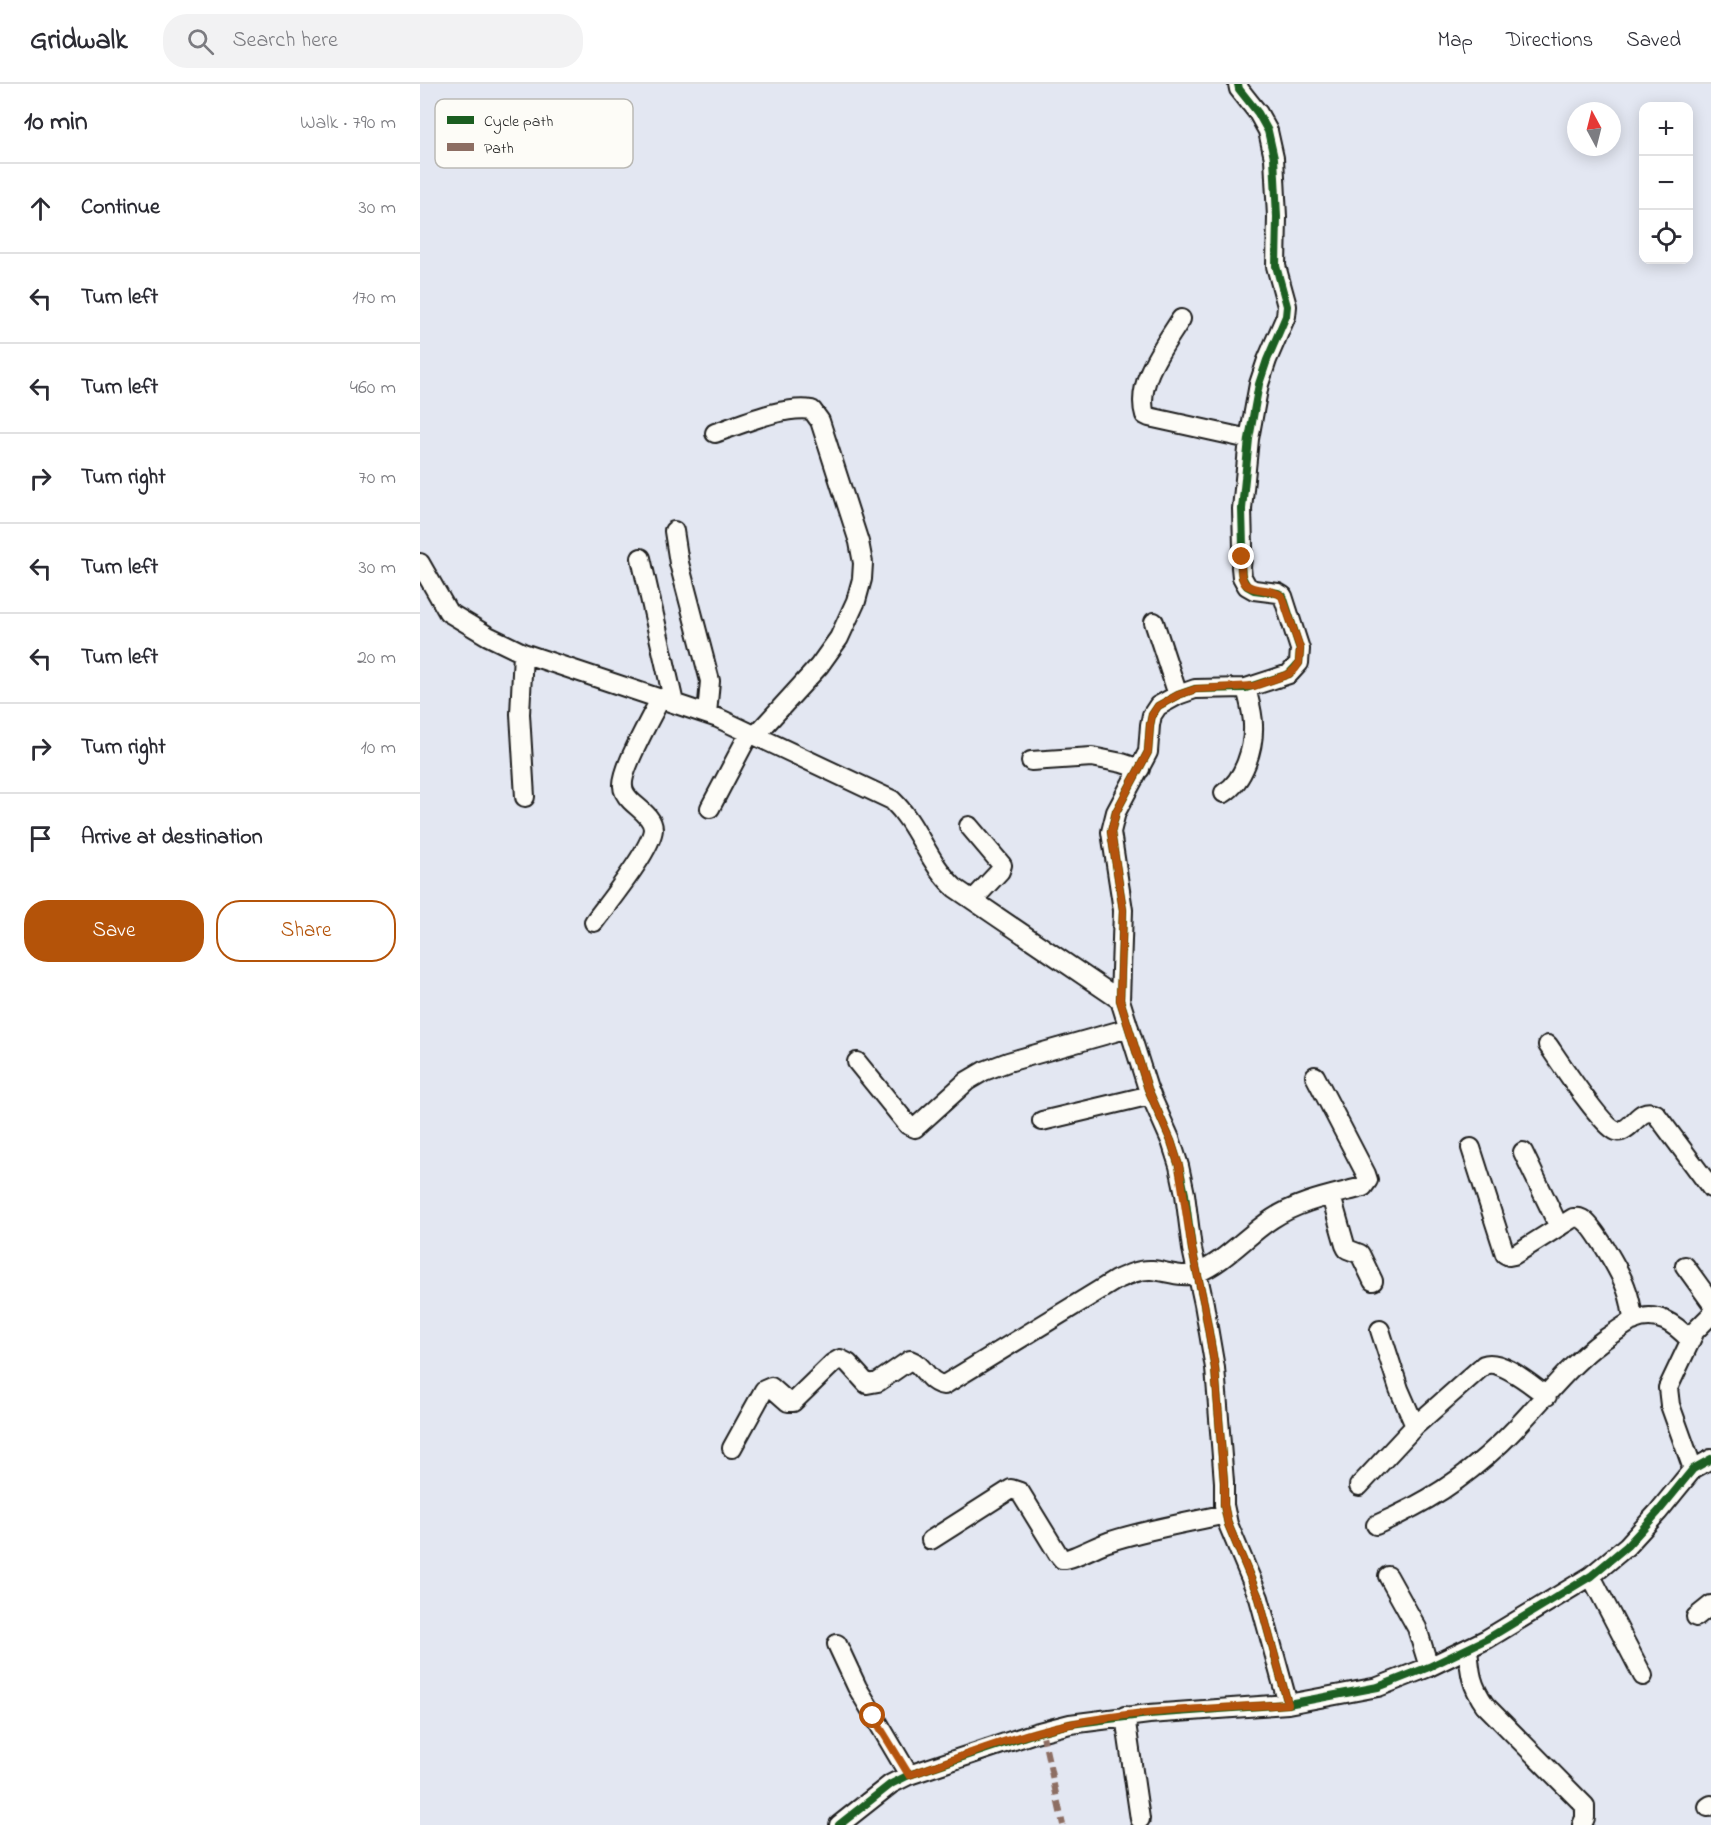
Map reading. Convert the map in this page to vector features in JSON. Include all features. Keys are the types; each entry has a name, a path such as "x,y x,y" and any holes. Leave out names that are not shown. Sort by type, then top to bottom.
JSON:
{"street":[{"path":"1238,84 1239,89 1258,113 1268,131 1274,158 1277,217 1276,266 1287,306 1286,316 1259,384 1248,439 1242,509 1242,577 1247,586 1254,590 1278,593 1282,596 1301,655 1295,669 1289,674 1246,688 1196,689 1178,695 1158,706 1152,715 1148,752 1116,812 1111,832 1123,910 1120,1000 1151,1095 1179,1166 1215,1368 1228,1524 1259,1598 1288,1704"},
{"path":"1181,319 1164,346 1149,378 1143,402 1145,415 1248,439"},
{"path":"710,808 752,735 819,666 839,638 856,601 862,579 863,563 859,542 819,422 812,410 797,409 715,433"},
{"path":"674,531 679,563 710,681 707,714"},
{"path":"594,922 634,867 652,834 653,827 650,819 624,793 622,784 628,766 667,700 641,558"},
{"path":"420,563 448,612 523,653 707,714 892,800 907,818 941,875 955,888 1120,1000"},
{"path":"1154,622 1178,695"},
{"path":"523,653 520,714 525,797"},
{"path":"1224,793 1238,780 1249,751 1253,726 1246,688"},
{"path":"1031,761 1092,757 1140,768"},
{"path":"969,826 1002,865 1000,871 973,900"},
{"path":"857,1062 908,1125 915,1128 967,1081 984,1071 1008,1062 1129,1028"},
{"path":"1548,1046 1611,1128 1621,1131 1646,1112 1656,1114 1711,1188"},
{"path":"732,1448 764,1390 771,1387 788,1402 793,1401 840,1359 848,1363 867,1384 878,1382 910,1360 918,1363 932,1381 944,1385 1126,1276 1150,1270 1197,1274 1218,1261 1273,1218 1292,1208 1363,1187 1368,1180 1315,1076"},
{"path":"1042,1121 1151,1095"},
{"path":"1471,1148 1505,1254 1514,1255 1573,1218 1583,1219 1606,1251 1626,1285 1633,1321"},
{"path":"1523,1152 1559,1227"},
{"path":"1332,1196 1345,1245 1347,1249 1360,1254 1373,1281"},
{"path":"1684,1266 1711,1302"},
{"path":"1693,1469 1668,1396 1671,1381 1690,1340 1695,1331 1711,1316"},
{"path":"1376,1525 1414,1508 1450,1486 1501,1443 1547,1396 1582,1355 1633,1321 1647,1317 1660,1318 1675,1326 1690,1340"},
{"path":"1380,1330 1400,1389 1416,1426"},
{"path":"1359,1486 1416,1426 1480,1367 1489,1363 1499,1364 1547,1396"},
{"path":"839,1825 891,1784 909,1775 1035,1733 1070,1724 1125,1716 1288,1704 1378,1687 1429,1667 1487,1639 1591,1576 1627,1546 1693,1469 1711,1459"},
{"path":"931,1540 1011,1489 1020,1492 1058,1554 1062,1559 1067,1560 1085,1550 1131,1535 1226,1514"},
{"path":"1388,1576 1417,1628 1429,1667"},
{"path":"1591,1576 1643,1676"},
{"path":"1696,1617 1711,1605"},
{"path":"837,1644 857,1687 909,1775"},
{"path":"1468,1648 1470,1678 1474,1689 1485,1705 1586,1806 1586,1818 1582,1825"},
{"path":"1125,1716 1140,1819"}],"marked path":[{"path":"1042,1731 1063,1825"}],"cycle path":[{"path":"1238,84 1239,89 1258,113 1268,131 1274,158 1277,217 1276,266 1287,306 1286,316 1259,384 1249,439 1242,509 1242,577 1247,586 1254,590 1278,593 1283,596 1300,649 1299,663 1289,674 1246,688 1195,689 1158,706 1152,715 1148,752 1116,812 1111,832 1123,910 1120,1000 1148,1089 1171,1141 1179,1166 1215,1368 1224,1505 1228,1524 1259,1598 1288,1704"},
{"path":"839,1825 891,1784 909,1775 1035,1733 1070,1724 1149,1714 1288,1704 1378,1687 1429,1667 1487,1639 1591,1576 1627,1546 1693,1469 1711,1459"}],"route":[{"path":"873,1716 909,1775 1035,1733 1070,1724 1149,1714 1288,1704 1259,1598 1228,1524 1224,1505 1215,1368 1179,1166 1171,1141 1148,1089 1120,1000 1123,910 1111,832 1116,812 1148,752 1152,715 1158,706 1178,695 1196,689 1244,688 1266,683 1289,674 1299,663 1300,648 1286,601 1278,593 1254,590 1247,586 1242,577 1242,557"}]}
